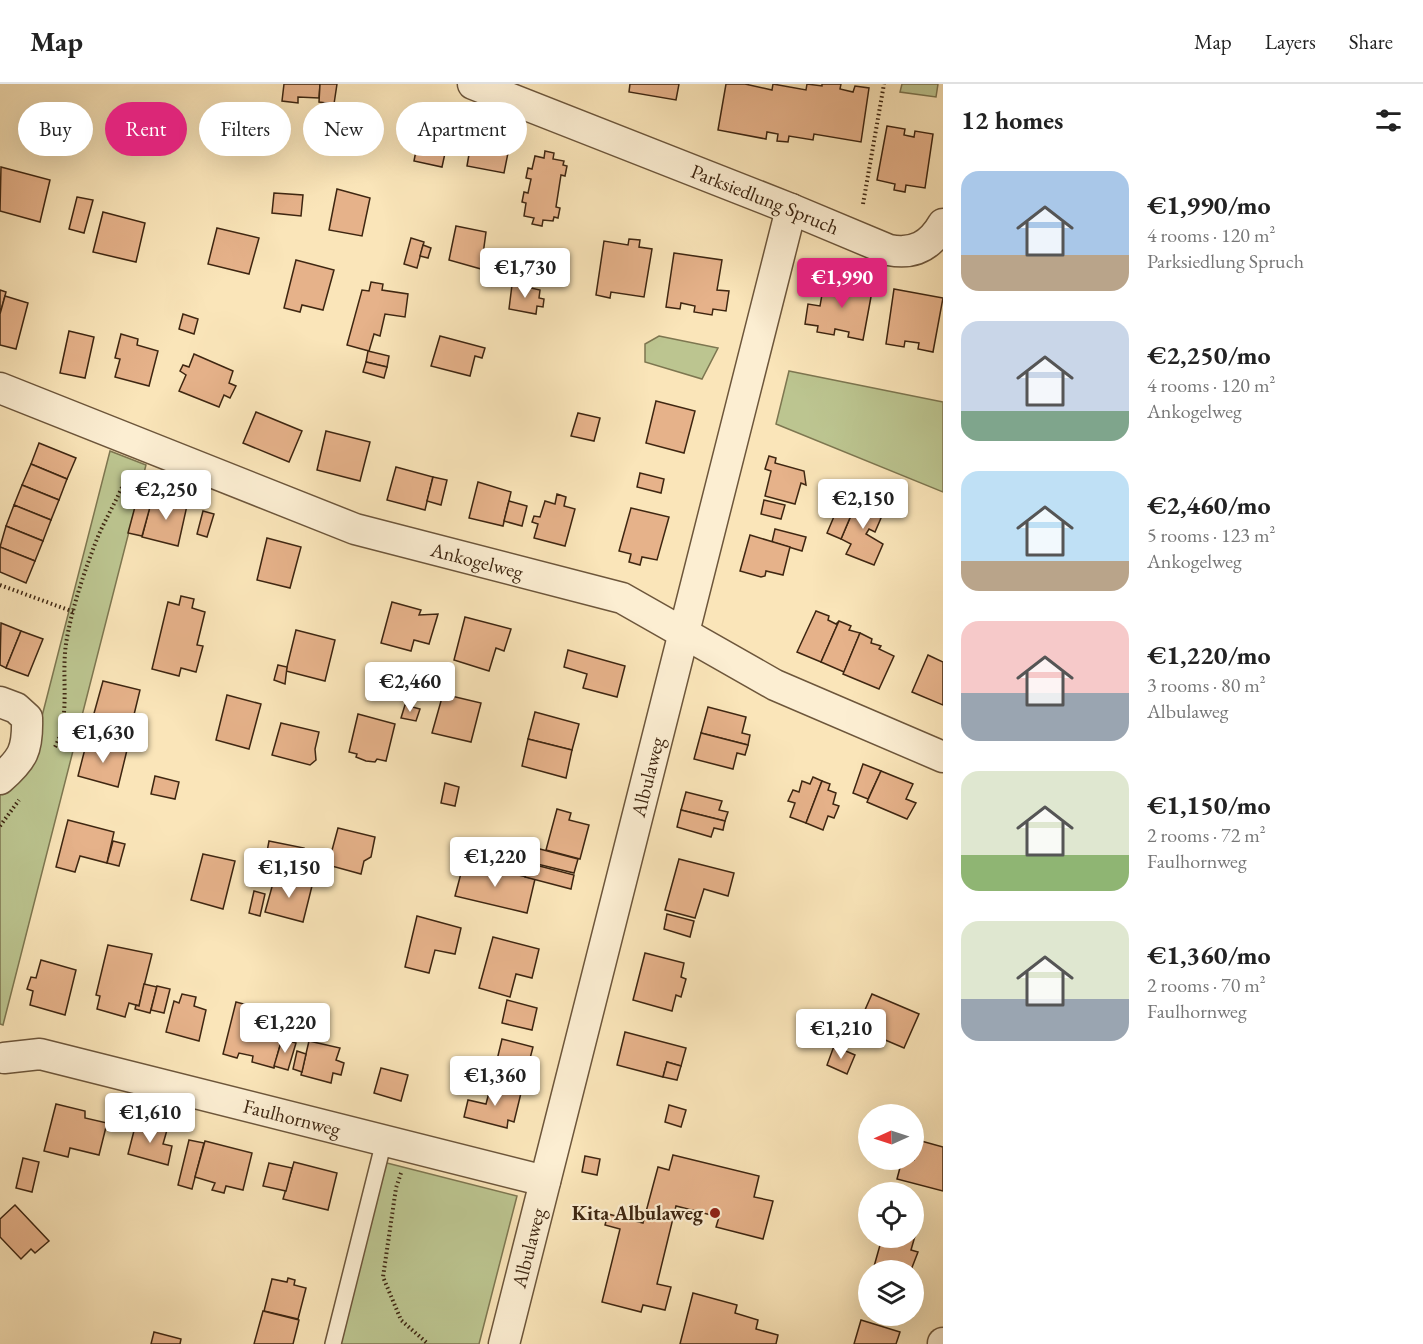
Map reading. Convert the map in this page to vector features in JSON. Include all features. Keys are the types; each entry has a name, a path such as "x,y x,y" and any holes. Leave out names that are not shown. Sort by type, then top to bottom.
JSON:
{"street":[{"name":"Parksiedlung Spruch","path":"473,84 900,252 924,246 935,237 943,224"},
{"name":"Albulaweg","path":"504,1344 791,209"},
{"name":"Ankogelweg","path":"0,388 355,529 622,598 775,685 943,757"},
{"path":"0,702 16,708 27,718 22,760 12,786"},
{"name":"Faulhornweg","path":"4,1058 40,1054 545,1181"}],"lane":[{"path":"333,1344 384,1141"}],"path":[{"path":"864,204 884,84"},
{"path":"50,754 57,744 65,712 63,679 66,642 74,612 98,537 126,479 134,456"},
{"path":"0,585 74,612"},
{"path":"0,826 12,786"},
{"path":"404,1163 396,1188 383,1277 400,1320 428,1344"}],"green space":[{"path":"902,84 938,84 936,97 900,92"},
{"path":"659,336 718,348 702,379 645,362 645,344"},
{"path":"789,371 943,402 943,492 776,424"},
{"path":"110,451 146,465 3,1025 0,1024 0,791 30,763"},
{"path":"383,1162 517,1196 479,1344 339,1344"}],"building":[{"path":"284,84 320,84 319,98 298,97 298,103 282,101"},
{"path":"320,84 337,84 334,102 319,102"},
{"path":"630,84 679,84 676,100 629,92"},
{"path":"726,84 745,84 772,90 773,84 806,90 807,84 822,86 822,84 841,84 840,89 853,92 855,86 869,88 861,142 814,134 813,140 789,136 788,142 777,141 778,134 767,132 766,139 718,130"},
{"path":"887,126 905,129 904,135 914,137 915,131 933,134 925,188 906,185 905,192 894,190 895,184 877,180"},
{"path":"545,151 554,153 553,159 564,161 563,165 567,166 565,176 561,175 556,207 560,208 558,218 554,217 553,221 543,220 542,226 532,224 534,218 524,216 526,203 522,202 524,192 528,193 531,179 526,178 528,168 532,169 535,156 544,158"},
{"path":"415,156 444,156 442,167 414,161"},
{"path":"469,156 507,156 504,173 467,166"},
{"path":"1,167 50,180 40,222 0,211"},
{"path":"337,189 370,198 362,236 329,230"},
{"path":"274,193 303,195 301,216 272,213"},
{"path":"77,197 93,200 84,233 69,229"},
{"path":"103,212 145,223 136,262 93,252"},
{"path":"456,226 486,232 481,269 449,260"},
{"path":"217,228 259,238 249,274 208,264"},
{"path":"411,238 424,242 417,268 404,264"},
{"path":"629,239 640,240 639,247 652,249 644,297 611,292 610,298 596,295 604,241 628,245"},
{"path":"423,245 431,248 428,258 420,256"},
{"path":"674,253 722,260 717,290 729,291 726,311 713,309 712,315 694,312 695,306 681,303 680,309 666,307"},
{"path":"296,260 334,270 323,310 302,305 300,312 284,308"},
{"path":"825,278 873,286 863,340 848,337 849,332 835,329 834,335 817,332 818,326 805,324 808,304 820,306"},
{"path":"523,281 532,283 531,288 540,290 539,298 544,299 543,307 537,306 536,314 509,309 512,285 522,287"},
{"path":"371,282 383,284 382,290 408,294 405,317 385,314 380,336 374,334 369,351 347,345 362,290 369,291"},
{"path":"894,289 943,298 933,352 918,349 919,343 905,341 904,347 886,344"},
{"path":"0,290 6,292 0,314"},
{"path":"5,296 28,303 16,349 0,345 0,314"},
{"path":"183,314 198,319 194,334 179,329"},
{"path":"69,331 94,337 85,378 60,373"},
{"path":"121,334 138,339 137,345 158,351 149,386 115,377 120,359 115,358"},
{"path":"440,336 485,348 482,358 475,356 470,376 431,366"},
{"path":"368,351 389,356 387,367 366,362"},
{"path":"194,354 233,371 229,383 236,386 230,398 224,395 219,407 179,391 186,375 180,371 183,365 189,367"},
{"path":"366,362 387,367 384,378 363,372"},
{"path":"656,401 695,411 684,453 646,443"},
{"path":"256,412 302,431 289,462 243,443"},
{"path":"578,413 600,418 594,441 571,436"},
{"path":"326,431 370,442 360,481 317,470"},
{"path":"39,443 76,458 67,479 31,464"},
{"path":"769,456 776,458 775,463 804,471 806,485 801,483 795,504 765,496 771,471 765,469"},
{"path":"31,464 67,479 59,500 22,485"},
{"path":"396,467 433,477 425,510 387,500"},
{"path":"640,473 664,479 661,493 637,487"},
{"path":"433,477 447,480 441,505 427,501"},
{"path":"478,482 511,492 503,526 469,518"},
{"path":"22,485 59,500 51,520 14,505"},
{"path":"862,490 878,497 871,513 881,518 875,532 869,529 866,534 883,544 874,565 846,554 851,544 841,539"},
{"path":"557,494 566,497 564,506 575,509 565,546 534,538 538,524 532,522 534,516 540,517 545,501 555,504"},
{"path":"163,495 188,501 178,546 142,537 150,506 160,508"},
{"path":"764,500 785,505 781,519 761,514"},
{"path":"509,501 527,506 522,526 504,521"},
{"path":"136,503 150,507 142,536 128,533"},
{"path":"14,505 51,520 43,541 6,526"},
{"path":"838,507 852,513 841,539 827,533"},
{"path":"631,508 669,517 657,560 642,557 640,565 629,562 631,554 619,551"},
{"path":"203,511 214,514 207,537 197,534"},
{"path":"6,526 43,541 35,561 0,547"},
{"path":"775,529 806,537 802,551 772,542"},
{"path":"750,535 790,547 783,575 766,571 765,576 761,577 740,571"},
{"path":"267,538 301,547 290,588 257,580"},
{"path":"0,547 35,561 26,583 0,572"},
{"path":"181,596 194,599 192,608 205,612 197,645 203,646 196,672 181,668 179,676 152,669 168,602 179,605"},
{"path":"392,602 421,610 419,615 438,614 429,644 414,640 411,651 381,643"},
{"path":"816,611 829,616 828,620 836,624 839,621 821,662 797,652"},
{"path":"465,617 511,629 504,651 496,648 489,671 454,660"},
{"path":"839,621 851,626 849,630 860,633 844,672 821,662"},
{"path":"1,623 21,631 6,668 0,665"},
{"path":"296,630 335,640 325,681 286,671"},
{"path":"21,631 43,639 28,676 6,668"},
{"path":"860,633 872,639 871,643 881,646 879,649 894,656 879,689 843,674"},
{"path":"568,650 625,666 617,697 583,688 587,674 564,667"},
{"path":"928,655 943,662 943,705 912,692"},
{"path":"278,665 287,667 285,684 274,680"},
{"path":"103,681 140,690 131,727 93,717"},
{"path":"443,694 481,703 471,742 432,733"},
{"path":"227,695 261,704 249,749 216,740"},
{"path":"405,705 420,709 416,721 401,718"},
{"path":"708,707 746,717 742,733 750,735 748,745 701,733"},
{"path":"535,712 579,724 572,750 528,739"},
{"path":"358,714 395,724 386,761 377,759 375,762 366,761 356,757 357,754 349,752"},
{"path":"281,723 319,732 315,749 316,760 310,765 272,755"},
{"path":"701,733 748,745 745,755 737,753 733,769 694,759"},
{"path":"528,739 572,750 566,778 522,766"},
{"path":"87,741 127,750 118,787 78,776"},
{"path":"863,764 881,771 868,799 853,793"},
{"path":"881,771 913,784 906,799 916,803 907,819 867,802"},
{"path":"155,776 179,782 175,799 151,794"},
{"path":"813,777 822,781 806,823 790,817 795,803 788,801 793,790 799,792 802,781 810,784"},
{"path":"822,781 830,784 828,790 836,793 833,804 839,806 834,818 828,816 823,830 806,823"},
{"path":"445,783 459,787 455,806 441,803"},
{"path":"686,792 722,801 719,810 728,812 725,821 681,810"},
{"path":"557,809 571,813 569,820 589,825 580,859 546,850"},
{"path":"681,810 725,821 723,830 714,828 711,837 677,827"},
{"path":"68,820 114,832 107,863 80,856 75,872 56,867"},
{"path":"338,828 375,837 371,857 364,861 361,874 328,865"},
{"path":"113,841 125,844 119,866 107,863"},
{"path":"269,841 304,848 299,866 266,857"},
{"path":"536,848 578,859 574,873 533,863"},
{"path":"203,854 235,861 223,909 191,900"},
{"path":"679,859 734,873 728,896 704,889 695,918 665,910"},
{"path":"464,862 535,879 527,913 455,896"},
{"path":"528,863 574,875 571,889 525,877"},
{"path":"275,876 312,886 303,922 265,912"},
{"path":"254,891 265,894 260,916 249,913"},
{"path":"667,914 694,921 690,937 664,929"},
{"path":"417,916 461,928 455,954 435,950 429,973 405,967"},
{"path":"493,937 539,949 532,978 516,974 510,997 479,988"},
{"path":"108,945 152,954 139,1006 129,1003 125,1017 97,1009 100,996 96,995"},
{"path":"645,953 684,963 681,977 686,979 681,997 676,995 672,1011 633,1000"},
{"path":"41,960 76,970 65,1015 30,1005 33,991 27,989 31,977 36,978"},
{"path":"144,984 157,987 150,1013 135,1009 136,1005 139,1006"},
{"path":"157,986 170,989 164,1013 151,1010"},
{"path":"182,994 196,997 194,1006 206,1010 199,1041 166,1032 174,1001 179,1003"},
{"path":"872,994 919,1014 904,1048 857,1028"},
{"path":"507,1000 537,1008 532,1030 502,1023"},
{"path":"236,1002 266,1010 264,1017 286,1023 274,1068 252,1062 253,1056 239,1053 237,1058 223,1054"},
{"path":"625,1032 686,1048 681,1066 667,1062 663,1077 617,1065"},
{"path":"282,1039 296,1043 288,1070 274,1066"},
{"path":"502,1039 533,1047 521,1093 491,1085"},
{"path":"309,1041 340,1048 336,1060 344,1063 341,1075 333,1073 331,1083 301,1075"},
{"path":"834,1046 855,1055 847,1074 827,1065"},
{"path":"297,1051 306,1054 302,1072 293,1069"},
{"path":"667,1062 681,1066 677,1080 663,1077"},
{"path":"381,1068 408,1075 401,1101 374,1093"},
{"path":"491,1085 521,1093 514,1122 508,1120 507,1128 464,1117 468,1100 486,1104"},
{"path":"56,1104 85,1111 85,1118 107,1123 99,1155 70,1148 68,1157 44,1151"},
{"path":"669,1105 686,1110 681,1127 665,1122"},
{"path":"136,1123 167,1130 163,1144 172,1146 168,1165 128,1154"},
{"path":"189,1140 204,1143 192,1189 178,1185"},
{"path":"205,1141 252,1153 243,1190 226,1186 224,1193 212,1190 215,1183 195,1177"},
{"path":"924,1142 943,1147 943,1191 924,1186 924,1182 897,1179 899,1170 924,1170"},
{"path":"673,1155 759,1176 754,1197 773,1201 763,1239 716,1227 719,1217 676,1206 657,1284 671,1287 665,1310 643,1305 641,1312 602,1302 620,1229 605,1225 608,1214 643,1223 658,1167 669,1170"},
{"path":"585,1156 600,1159 597,1175 582,1172"},
{"path":"23,1158 39,1162 32,1192 16,1188"},
{"path":"294,1162 337,1173 328,1210 283,1199"},
{"path":"269,1163 292,1168 286,1191 263,1186"},
{"path":"15,1205 49,1241 35,1253 31,1249 21,1259 0,1237 0,1219"},
{"path":"879,1248 912,1248 911,1250 918,1252 915,1260 876,1260"},
{"path":"288,1278 295,1280 294,1285 306,1288 298,1319 264,1311 272,1279 287,1282"},
{"path":"693,1293 737,1305 735,1313 758,1320 756,1329 778,1335 776,1344 680,1344"},
{"path":"263,1311 299,1320 293,1344 254,1344"},
{"path":"859,1326 880,1326 900,1332 896,1344 854,1344"},
{"path":"154,1332 181,1339 180,1344 151,1344"}],"place":[{"name":"Kita Albulaweg","path":"715,1213"}]}
